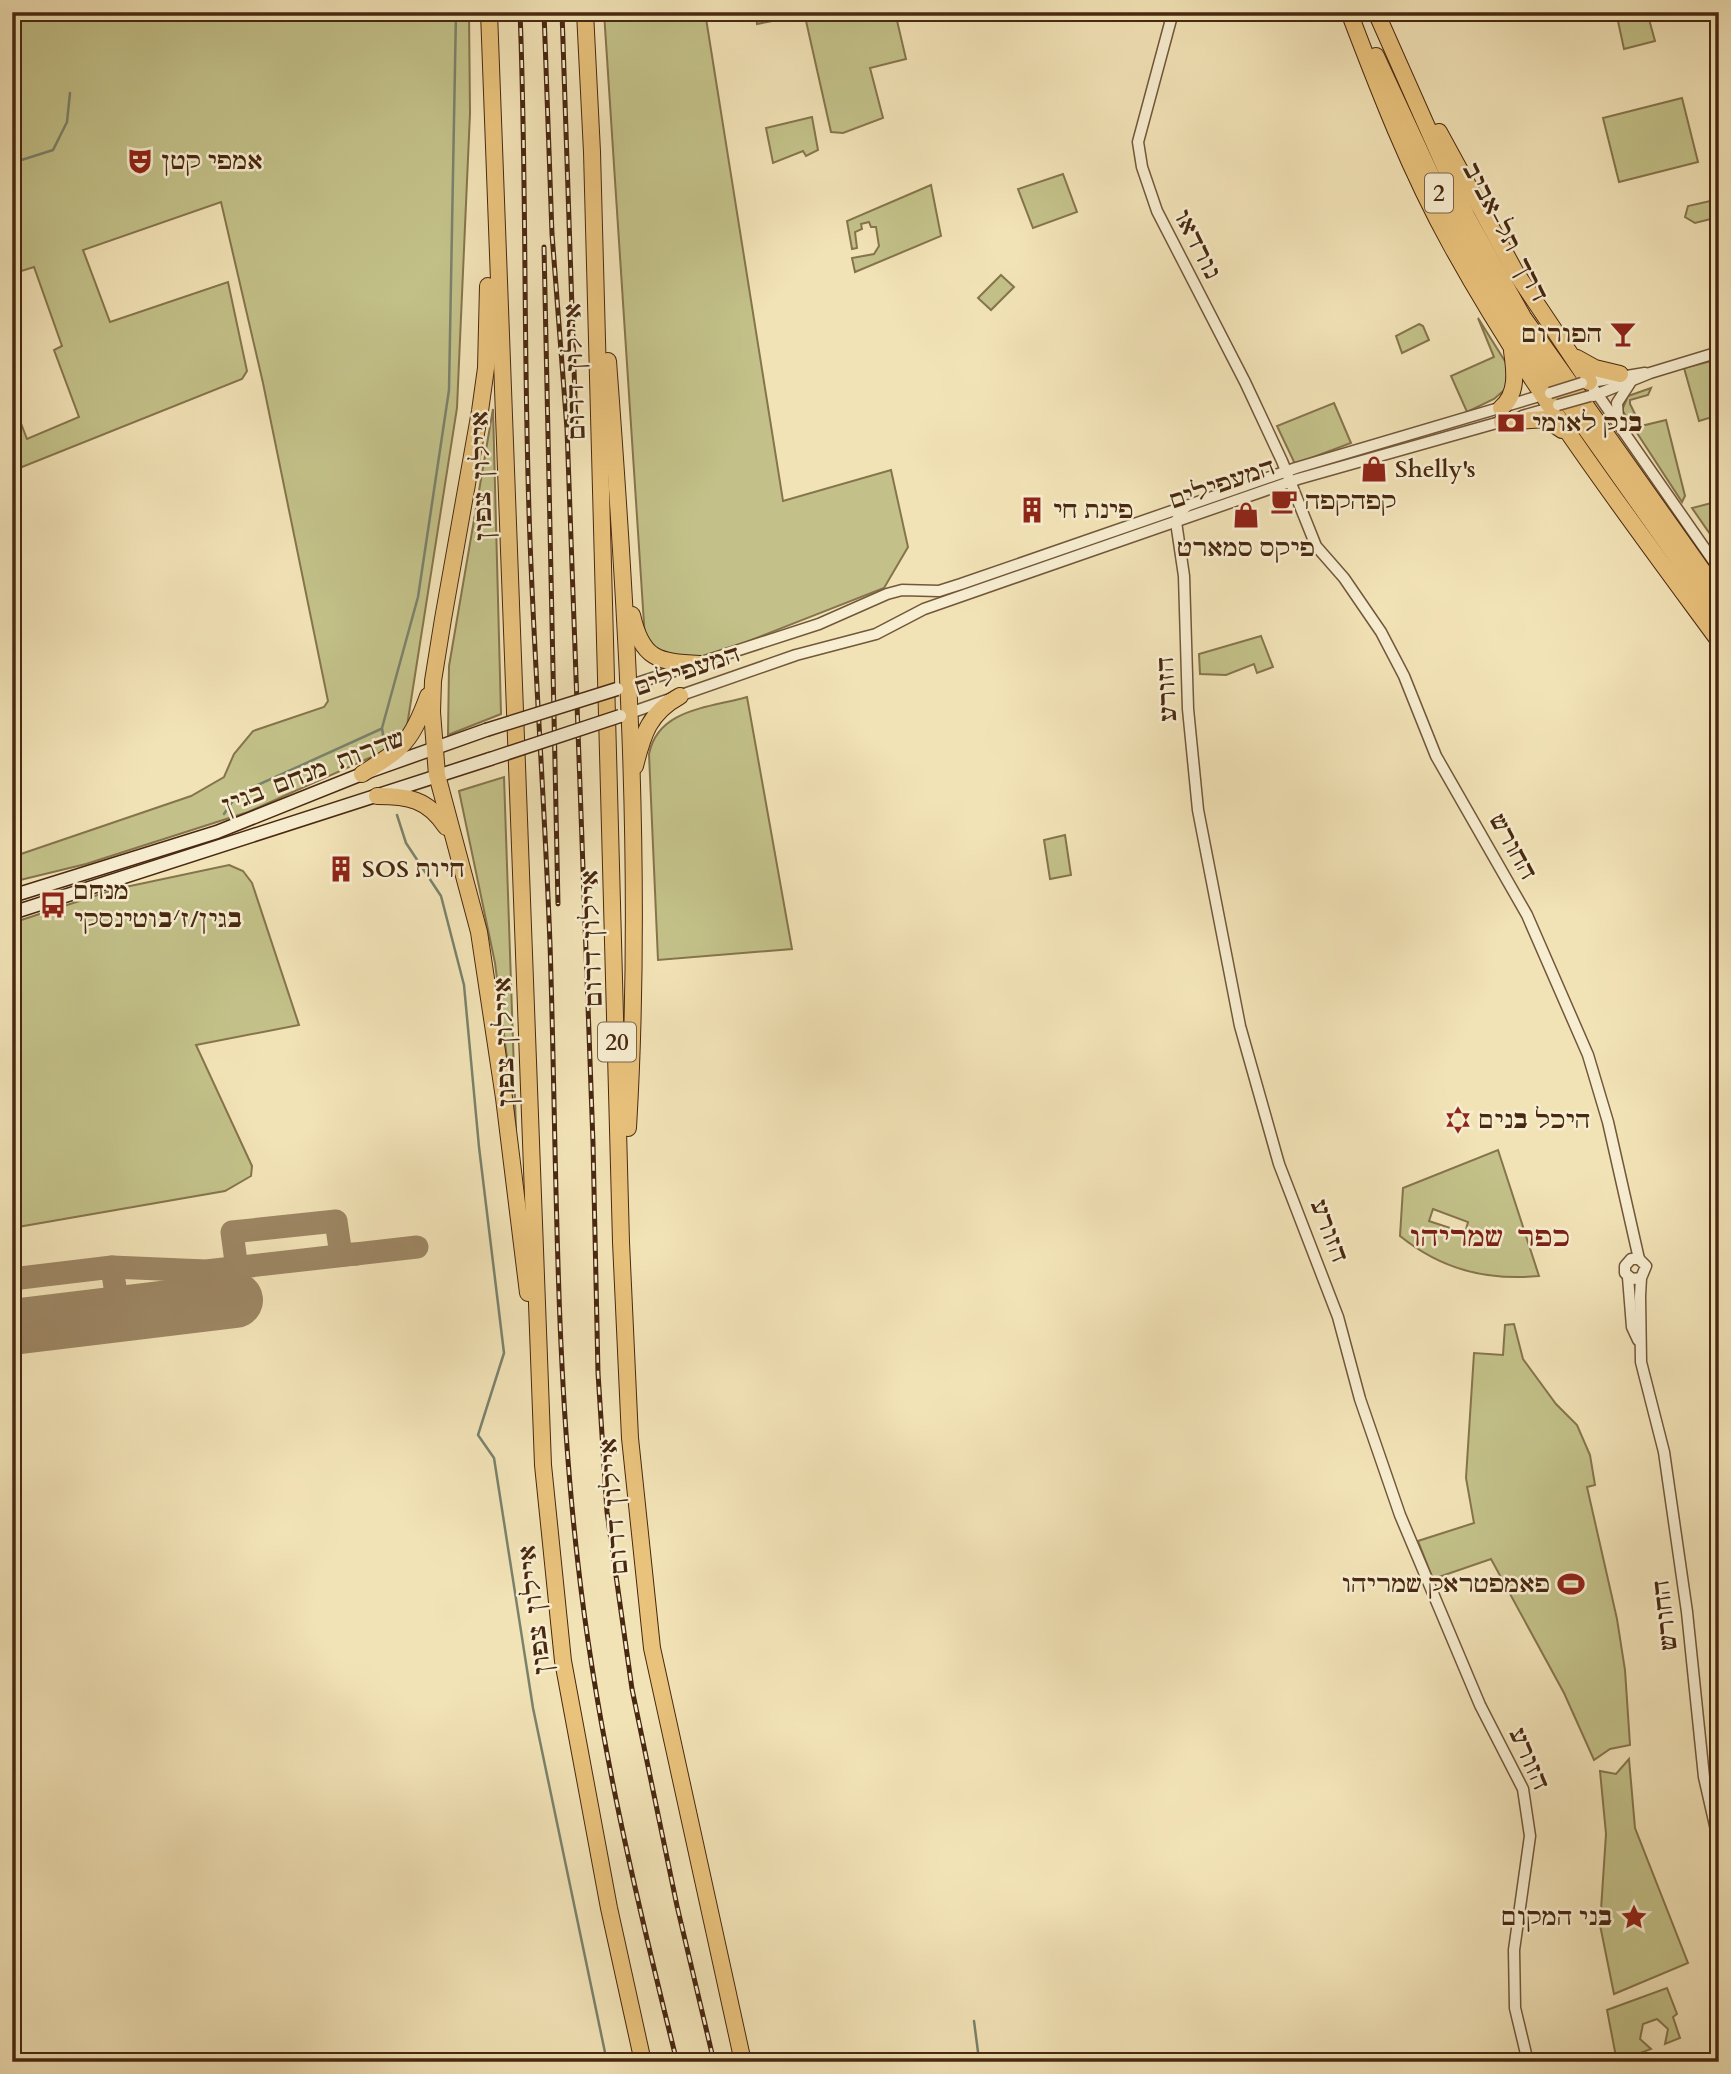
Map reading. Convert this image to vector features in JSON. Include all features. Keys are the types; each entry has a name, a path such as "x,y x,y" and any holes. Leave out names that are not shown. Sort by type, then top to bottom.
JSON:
{"highway":[{"name":"איילון צפון","path":"489,12 541,1402 551,1563 563,1661 584,1786 642,2059"},
{"name":"איילון דרום","path":"585,12 592,152 621,1242 630,1438 652,1648 743,2062"},
{"path":"1349,12 1424,192 1450,243 1512,349 1551,400 1577,443 1719,641"},
{"name":"דרך תל-אביב","path":"1356,12 1454,225 1509,320 1719,617"},
{"name":"דרך תל-אביב","path":"1376,12 1467,217 1523,317 1719,594"},
{"path":"1382,12 1489,227 1590,389"},
{"path":"490,38 486,368 470,478 433,681 434,748 452,835 479,932 505,1098 541,1402"},
{"path":"592,152 624,578 623,687 631,782 635,1016 621,1242"},
{"path":"1512,349 1514,384 1502,415 1546,419 1577,443"},
{"path":"1570,353 1595,368 1626,378"},
{"path":"624,578 635,627 644,649 664,661 699,664"},
{"path":"362,774 396,753 408,740 433,681"},
{"path":"631,782 647,723 659,710 680,696"},
{"path":"377,796 409,797 425,804 439,815 452,835"}],"main road":[{"name":"שדרות מנחם בגין","path":"14,896 207,835 434,748 623,687"},
{"name":"שדרות מנחם בגין","path":"12,913 624,715"}],"street":[{"name":"נורדאו","path":"1173,12 1138,142 1142,167 1157,211 1245,382 1288,477"},
{"name":"המעפילים","path":"623,687 819,624 887,593 948,588 1187,506 1719,352"},
{"path":"1620,425 1616,407 1626,378"},
{"path":"1590,389 1620,425 1719,569"},
{"name":"המעפילים","path":"624,715 796,655 876,634 924,609 1176,522 1288,477"},
{"name":"החורש","path":"1288,477 1316,546 1344,578 1381,632 1404,677 1436,756 1525,911 1558,984 1588,1055 1608,1122 1639,1259"},
{"path":"1176,522 1180,512 1187,506"},
{"name":"הזורע","path":"1176,522 1184,576 1188,709 1198,810 1240,1026 1279,1164 1338,1317 1360,1399 1400,1515 1480,1705 1523,1789 1530,1836 1514,1950 1515,2007 1528,2062"},
{"path":"1630,1259 1639,1259 1646,1270 1641,1278 1628,1277 1625,1266 1630,1259"},
{"name":"החורש","path":"1628,1277 1632,1327 1639,1343 1664,1452 1686,1612 1704,1777 1719,1843"},
{"name":"החורש","path":"1639,1343 1641,1278"}],"shaded area":[{"path":"12,12 469,12 470,113 457,408 407,726 392,746 376,755 248,812 86,864 12,882 12,857 191,796 224,777 234,754 253,731 324,707 328,701 263,383 221,202 83,250 110,322 228,282 247,371 242,379 12,471 12,400 27,439 79,417 54,350 62,346 34,267 12,274"},
{"path":"604,12 705,12 783,501 891,470 908,547 884,588 700,660 668,657 645,639"},
{"path":"756,12 792,12 793,17 757,24"},
{"path":"804,12 895,12 906,59 870,68 883,118 843,133 831,132"},
{"path":"1616,12 1647,12 1655,41 1624,49"},
{"path":"1682,98 1698,162 1619,182 1603,118"},
{"path":"812,117 818,150 806,156 803,151 773,163 766,128"},
{"path":"1063,174 1077,212 1033,228 1018,189"},
{"path":"931,185 941,236 855,272 852,258 874,254 879,246 876,227 871,227 869,222 861,224 862,229 855,232 857,248 852,249 847,221"},
{"path":"1719,199 1719,217 1695,223 1685,217 1688,206"},
{"path":"1001,275 1014,287 991,310 978,298"},
{"path":"1478,318 1508,366 1509,386 1494,399 1467,412 1451,376 1494,357"},
{"path":"1419,324 1423,326 1429,340 1402,353 1396,336"},
{"path":"1719,359 1719,415 1699,421 1684,368"},
{"path":"1651,388 1648,395 1630,400 1630,404 1641,426 1666,420 1685,496 1682,502 1622,410 1628,396"},
{"path":"1334,403 1351,443 1295,464 1277,426"},
{"path":"493,409 501,714 448,735 449,666"},
{"path":"1719,501 1719,547 1692,508"},
{"path":"1261,636 1273,667 1257,673 1254,664 1226,675 1200,674 1199,654"},
{"path":"747,697 792,949 658,960 649,754 654,739 674,719 687,713"},
{"path":"504,777 516,1129 495,963 459,791"},
{"path":"1065,835 1071,875 1050,879 1044,840"},
{"path":"229,865 243,871 252,883 299,1025 196,1045 252,1166 251,1176 225,1191 12,1228 12,923 116,889"},
{"path":"1498,1150 1539,1276 1501,1276 1465,1270 1432,1257 1416,1247 1400,1236 1403,1188","holes":["1433,1209 1468,1222 1465,1233 1429,1221"]},
{"path":"1514,1324 1523,1359 1556,1404 1577,1425 1590,1455 1595,1485 1587,1487 1617,1619 1625,1670 1630,1745 1610,1749 1594,1760 1564,1693 1491,1559 1433,1579 1418,1541 1474,1523 1466,1478 1474,1353 1503,1355 1505,1325"},
{"path":"1629,1759 1635,1828 1688,1963 1614,1994 1600,1925 1606,1834 1600,1771 1616,1774"},
{"path":"1667,1988 1677,2014 1673,2017 1680,2038 1665,2044 1668,2029 1657,2019 1643,2024 1640,2039 1651,2049 1617,2062 1607,2010"}],"waterway":[{"path":"384,742 382,728 418,597 449,390 456,12"},
{"path":"12,163 53,150 67,122 70,93"},
{"path":"224,814 236,796 381,729"},
{"path":"397,815 406,843 441,896 464,985 479,1147 504,1353 478,1435 494,1458 533,1708 607,2062"},
{"path":"974,2021 978,2052"}],"taxiway":[{"path":"235,1300 238,1277 232,1232 336,1221 341,1255 357,1254"},
{"path":"12,1279 112,1267 206,1271 417,1247"},
{"path":"112,1267 119,1314"}],"runway":[{"path":"12,1327 235,1300"}],"railway":[{"path":"520,12 530,540 550,944 564,1410 578,1564 596,1690 619,1815 677,2062"},
{"path":"544,12 552,234 567,429 593,1143 598,1373 607,1512 632,1689 677,1906 714,2062"},
{"path":"562,12 576,428"},
{"path":"544,247 558,904"}],"place":[{"name":"אמפי קטן","path":"140,161"},
{"name":"הפורום","path":"1623,334"},
{"name":"בנק לאומי","path":"1511,423"},
{"name":"Shelly's","path":"1374,469"},
{"name":"קפהקפה","path":"1284,501"},
{"name":"פינת חי","path":"1032,510"},
{"name":"פיקס סמארט","path":"1246,515"},
{"name":"SOS חיות","path":"341,869"},
{"name":"מנחם בגין/ז׳בוטינסקי","path":"53,905"},
{"name":"היכל בנים","path":"1458,1120"},
{"name":"פאמפטראק שמריהו","path":"1571,1584"},
{"name":"בני המקום","path":"1634,1917"}],"district":[{"name":"כפר שמריהו","path":"1490,1237"}]}
